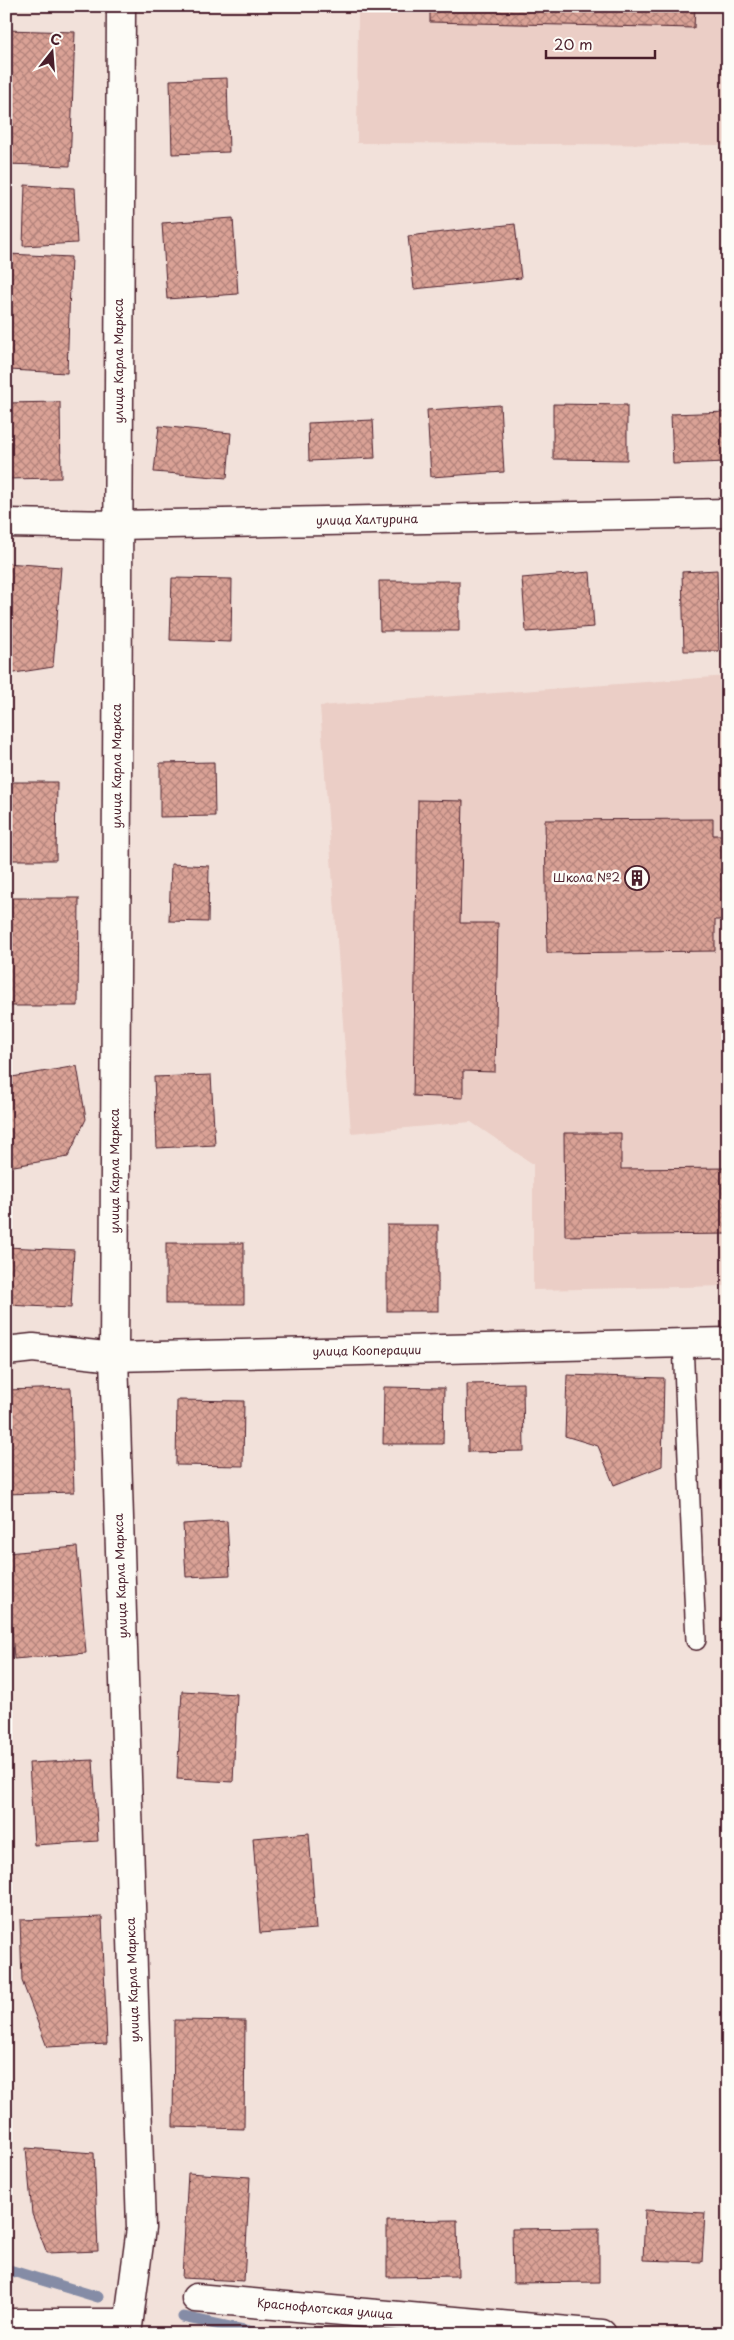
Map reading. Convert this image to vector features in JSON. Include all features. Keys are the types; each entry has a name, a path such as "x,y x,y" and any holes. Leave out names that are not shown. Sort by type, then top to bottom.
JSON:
{"street":[{"name":"улица Карла Маркса","path":"121,6 114,1357 141,2228 127,2328"},
{"name":"улица Халтурина","path":"6,523 118,525 728,513"},
{"name":"улица Кооперации","path":"6,1350 33,1348 114,1357 728,1342"},
{"name":"Краснофлотская улица","path":"196,2298 602,2334"},
{"path":"6,2323 127,2328"}],"lane":[{"path":"683,1343 696,1640"}],"shaded area":[{"path":"358,6 728,6 728,145 357,143"},
{"path":"728,676 728,1286 533,1290 533,1164 471,1122 351,1133 320,706"}],"building":[{"path":"430,6 695,6 694,28 430,22"},
{"path":"6,30 75,32 70,166 6,164"},
{"path":"227,78 229,152 172,154 170,80"},
{"path":"25,185 74,188 77,243 23,246"},
{"path":"233,218 238,294 167,299 162,223"},
{"path":"515,224 521,278 414,289 408,236"},
{"path":"8,254 71,257 67,373 9,370 6,368"},
{"path":"60,402 61,478 6,479 6,403"},
{"path":"553,404 627,405 627,460 553,459"},
{"path":"500,405 504,472 431,477 427,410"},
{"path":"728,412 728,462 673,464 671,414"},
{"path":"373,420 375,458 309,461 308,423"},
{"path":"159,426 231,433 227,478 154,472"},
{"path":"6,563 61,567 53,667 8,674 6,660"},
{"path":"717,570 719,651 684,651 682,572"},
{"path":"590,572 594,627 526,632 522,578"},
{"path":"172,578 232,579 231,642 170,640"},
{"path":"379,581 459,581 459,631 380,631"},
{"path":"214,762 215,816 160,817 160,763"},
{"path":"6,782 57,782 56,860 6,860"},
{"path":"418,800 463,801 460,923 498,923 495,1072 463,1071 463,1098 413,1096"},
{"name":"Школа №2","path":"713,819 713,835 728,835 728,920 715,920 715,951 547,953 545,820"},
{"path":"171,864 209,866 208,922 169,921"},
{"path":"6,898 79,898 78,1006 6,1006"},
{"path":"77,1066 86,1119 68,1157 8,1167 6,1078"},
{"path":"211,1075 215,1145 157,1148 154,1077"},
{"path":"564,1133 621,1133 621,1169 728,1168 728,1234 565,1236"},
{"path":"387,1225 438,1225 438,1311 387,1311"},
{"path":"166,1243 244,1243 244,1304 166,1304"},
{"path":"6,1247 74,1250 71,1308 6,1305"},
{"path":"567,1375 664,1378 662,1466 614,1485 598,1446 565,1436"},
{"path":"523,1383 524,1451 468,1452 467,1384"},
{"path":"384,1387 444,1388 443,1444 383,1444"},
{"path":"71,1388 74,1492 6,1494 6,1390"},
{"path":"177,1400 244,1401 243,1466 176,1465"},
{"path":"227,1521 230,1575 186,1577 183,1524"},
{"path":"77,1547 86,1653 14,1659 6,1553"},
{"path":"182,1691 237,1694 233,1782 177,1779"},
{"path":"93,1760 98,1841 34,1845 29,1763"},
{"path":"309,1833 316,1929 260,1933 253,1838"},
{"path":"102,1917 107,2044 47,2047 22,1981 20,1920"},
{"path":"174,2020 245,2021 244,2129 173,2127"},
{"path":"26,2148 94,2153 98,2251 47,2253 32,2214"},
{"path":"188,2173 250,2177 244,2281 182,2278"},
{"path":"645,2210 705,2213 702,2262 643,2260"},
{"path":"457,2220 458,2276 387,2277 387,2221"},
{"path":"599,2228 599,2282 513,2283 512,2229"}],"waterway":[{"path":"6,2269 98,2297"},
{"path":"183,2317 263,2334"}],"place":[{"name":"Школа №2","path":"637,878"}]}
